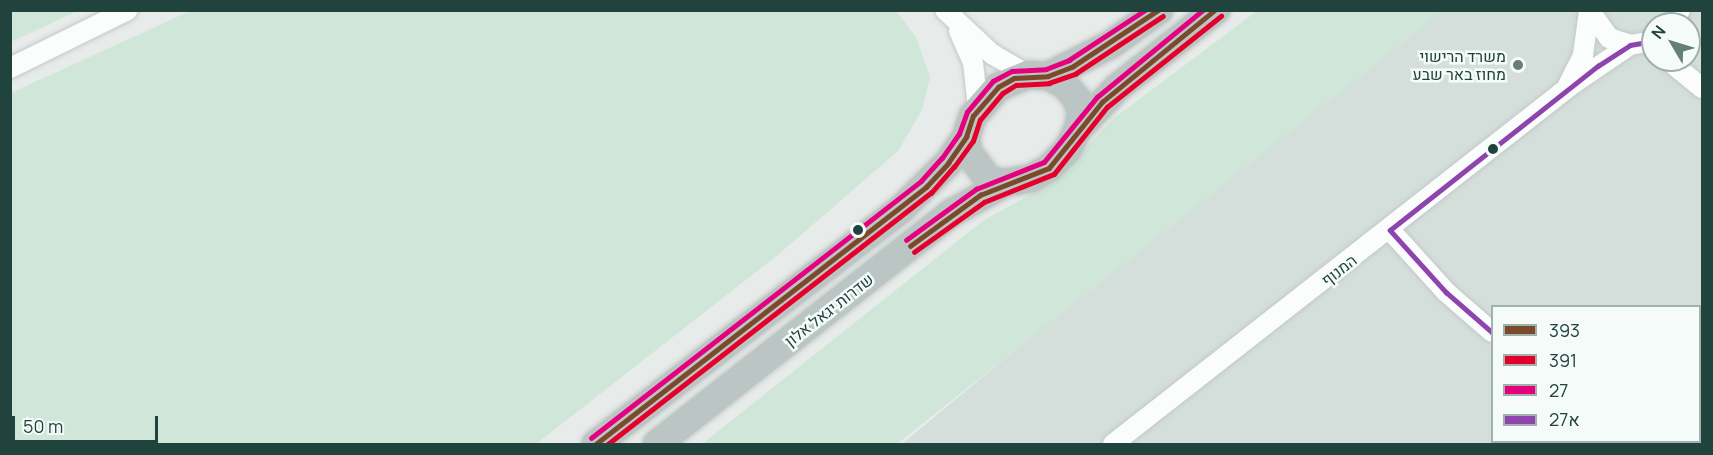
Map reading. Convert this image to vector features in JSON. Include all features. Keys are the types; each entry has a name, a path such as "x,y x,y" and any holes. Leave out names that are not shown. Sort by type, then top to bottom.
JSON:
{"highway":[{"path":"596,444 901,209 948,163 966,138 978,109 998,87 1038,76 1091,56 1160,10"},
{"path":"1078,129 1117,88 1216,10"},
{"path":"966,138 976,168 989,180 1005,183 1032,178 1049,168 1068,149 1078,129 1081,114 1077,99 1064,84 1038,76"},
{"name":"שדרות יגאל אלון","path":"657,444 952,213 1005,183"}],"street":[{"path":"10,68 128,10"},
{"path":"1589,11 1609,38 1641,44"},
{"name":"המנוף","path":"1562,93 1577,72 1583,55 1589,11"},
{"path":"948,14 992,54 1038,76"},
{"path":"948,14 973,62 978,109"},
{"name":"המנוף","path":"1113,444 1390,230 1562,93 1641,47"},
{"path":"1683,72 1702,87"},
{"path":"1693,72 1702,87"},
{"path":"1390,230 1446,292 1491,331"}],"shaded area":[{"path":"1422,11 1702,11 1702,444 902,444"}],"green space":[{"path":"11,10 77,10 77,11 11,42"},
{"path":"190,11 896,11 916,37 930,77 922,110 898,151 779,254 536,444 11,444 11,93"},
{"path":"1257,11 1442,11 897,444 702,444 984,220 1052,183 1114,118"}],"transit line":[{"name":"27","path":"591,438 921,181 942,158 959,134 967,112 993,81 1012,71 1046,69 1069,60 1145,10"},
{"name":"393","path":"596,444 926,187 948,163 966,137 973,116 998,87 1014,78 1048,76 1072,67 1158,10"},
{"name":"27","path":"906,240 976,189 1044,162 1097,97 1203,10"},
{"name":"393","path":"910,246 980,195 1049,168 1102,102 1215,10"},
{"name":"391","path":"608,444 931,193 973,141 980,120 1003,93 1016,85 1049,83 1075,74 1163,16"},
{"name":"391","path":"914,252 984,202 1054,174 1107,107 1221,16"},
{"name":"27א","path":"1390,230 1598,66 1630,45 1641,43"},
{"name":"27א","path":"1390,230 1446,292 1491,331"}],"place":[{"name":"משרד הרישוי מחוז באר שבע","path":"1518,65"}]}
